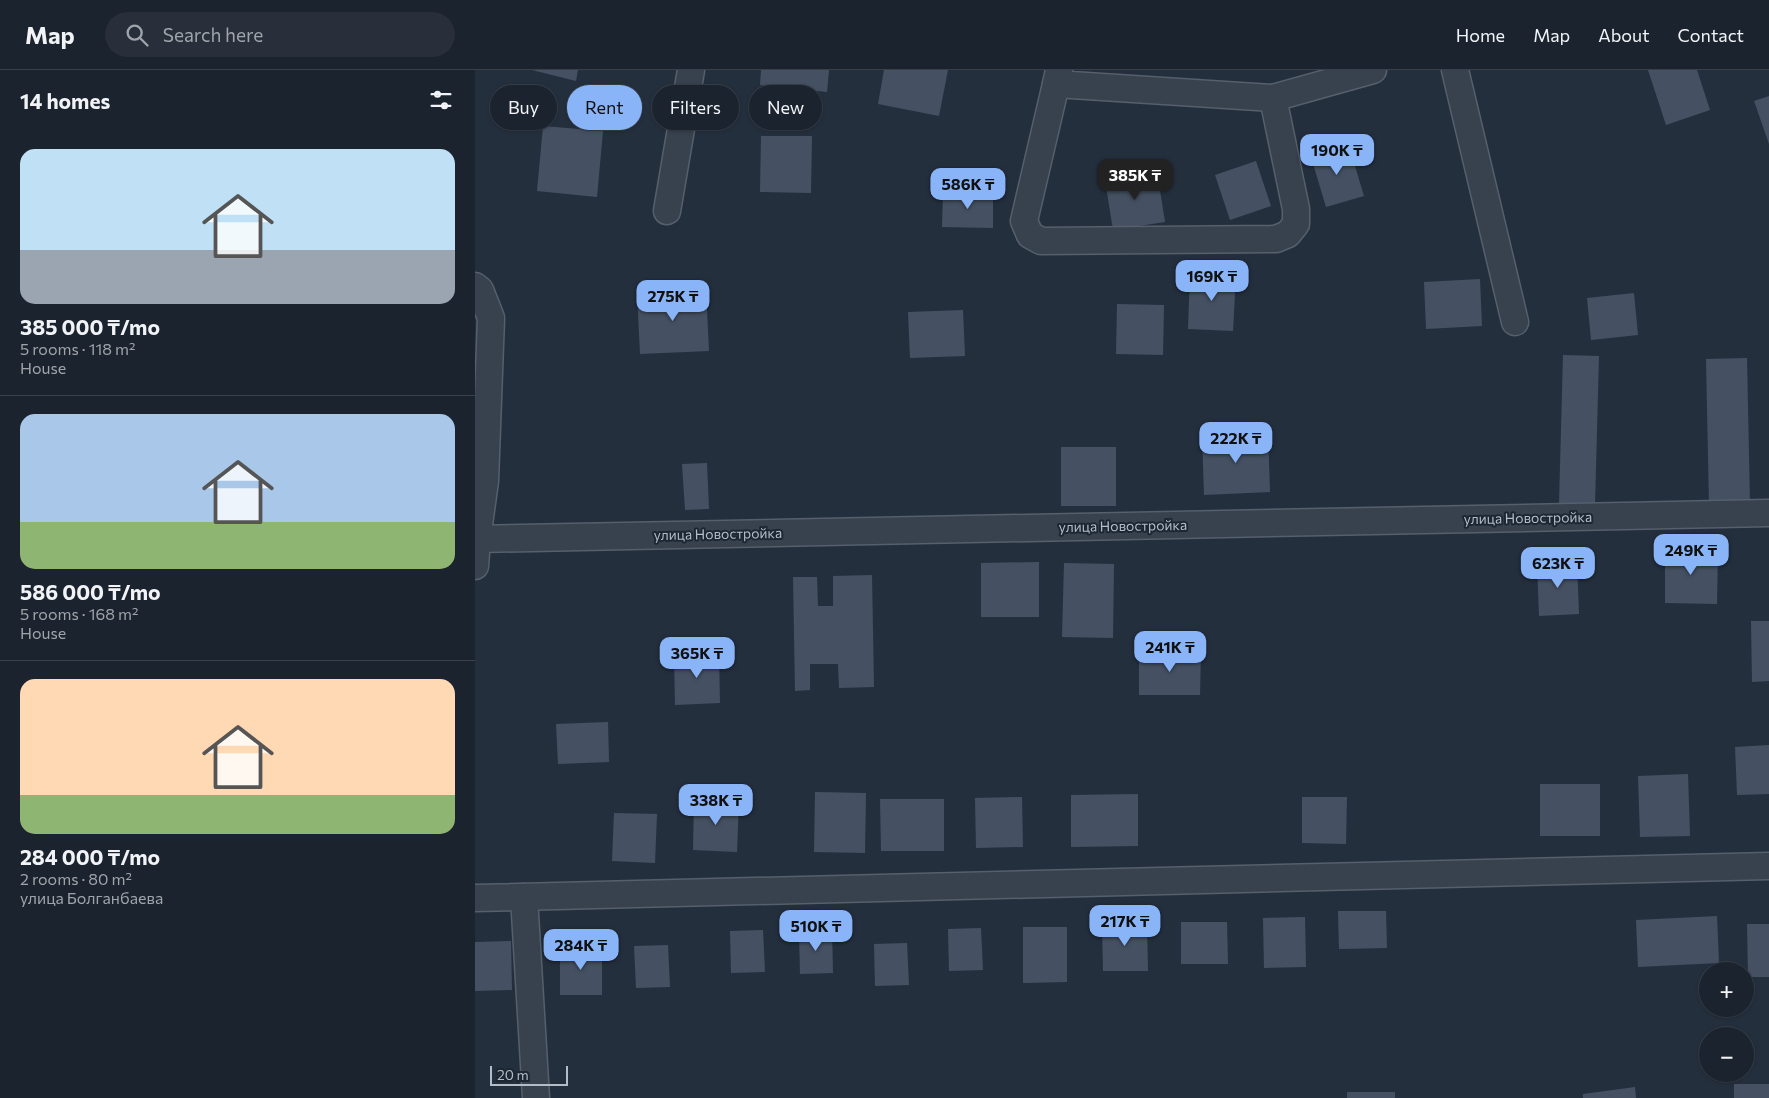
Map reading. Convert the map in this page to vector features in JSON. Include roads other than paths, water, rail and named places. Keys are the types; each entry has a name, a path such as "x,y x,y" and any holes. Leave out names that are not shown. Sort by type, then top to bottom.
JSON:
{"street":[{"path":"667,211 691,70"},
{"path":"1273,98 1296,209 1296,224 1288,234 1276,239 1041,241 1030,236 1024,221 1058,77 1273,98 1373,70"},
{"path":"1455,70 1515,322"},
{"path":"475,286 480,290 491,318 485,481 475,566"},
{"name":"улица Новостройка","path":"477,539 1769,513"},
{"path":"475,898 1769,866"},
{"path":"524,897 535,1098"}]}
